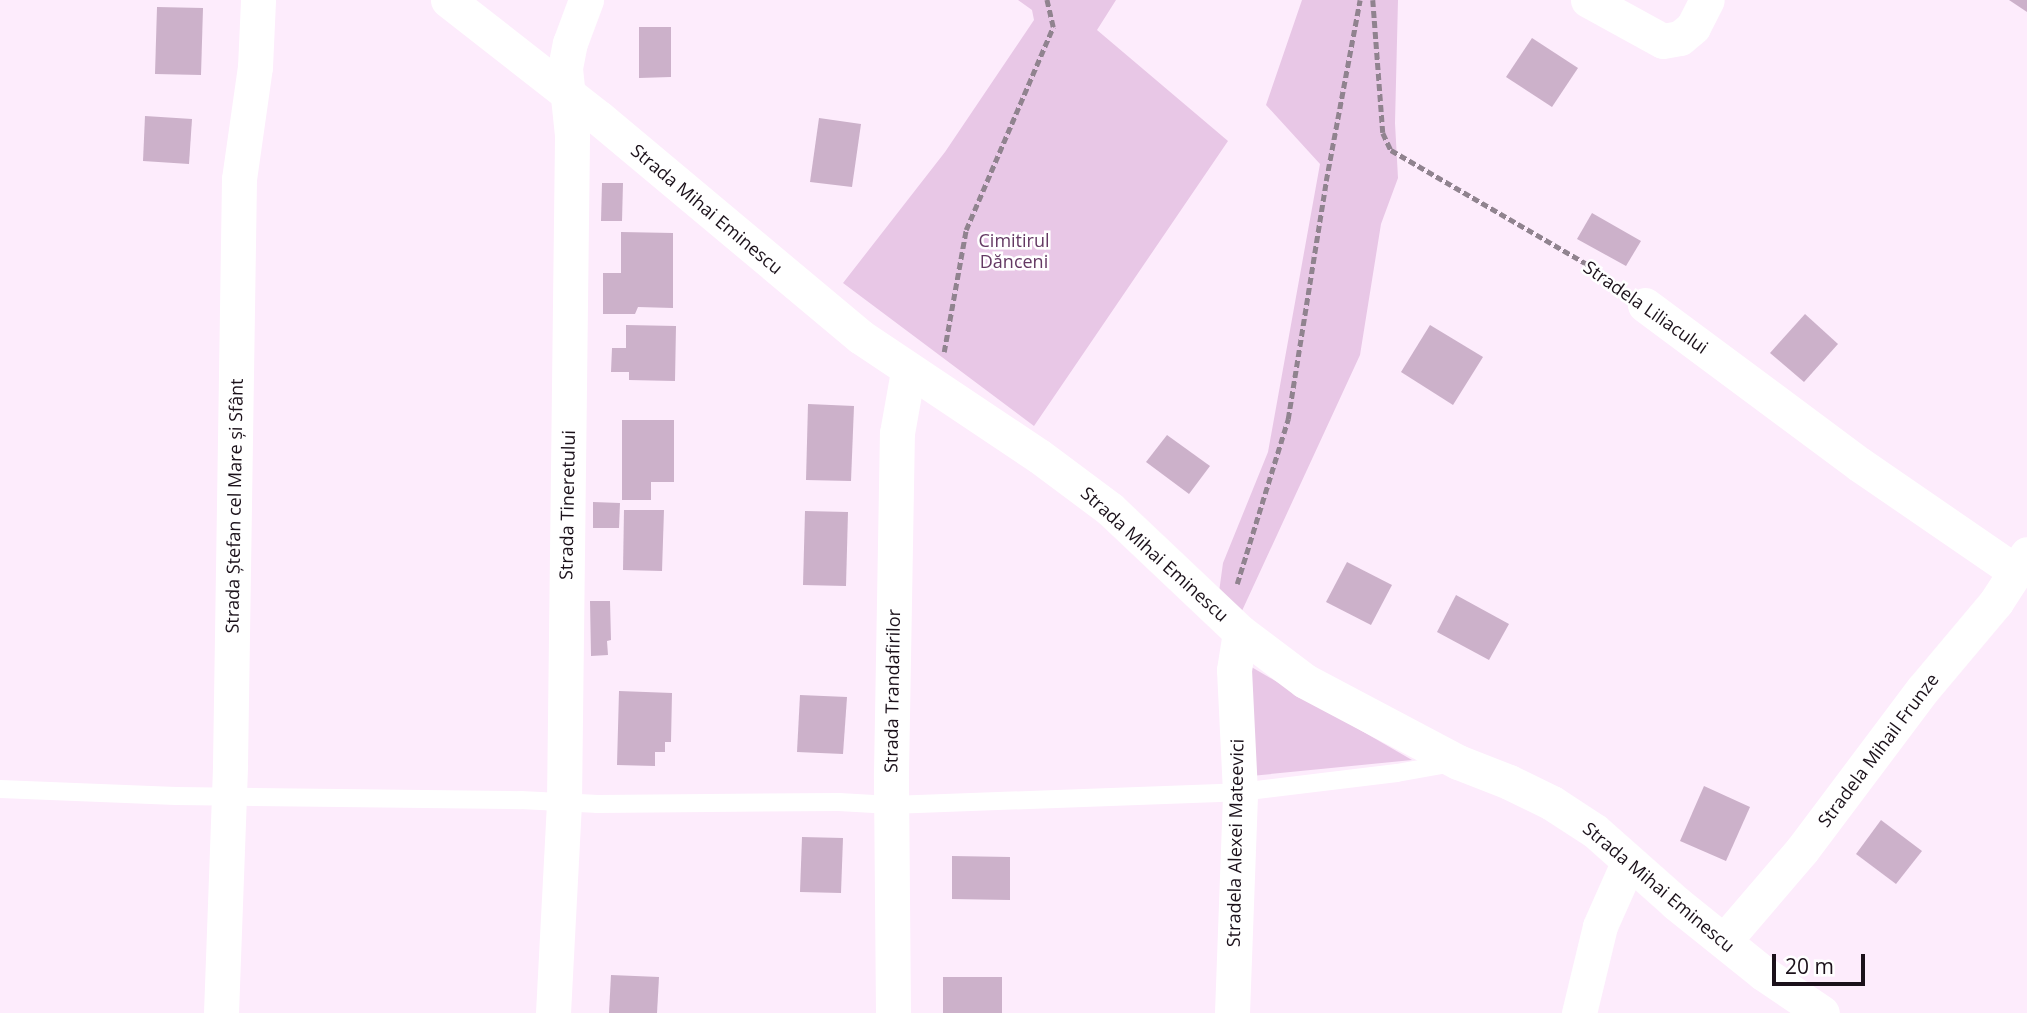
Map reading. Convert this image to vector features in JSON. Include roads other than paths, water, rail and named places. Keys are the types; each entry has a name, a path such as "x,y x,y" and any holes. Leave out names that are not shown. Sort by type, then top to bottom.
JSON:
{"street":[{"name":"Strada Ștefan cel Mare și Sfânt","path":"221,1013 228,796 239,179 255,67 258,0"},
{"name":"Strada Mihai Eminescu","path":"448,0 566,92 861,337 1040,456 1110,509 1233,626 1306,681 1458,762 1552,803 1595,831 1628,863 1724,942 1822,1013"},
{"name":"Strada Tineretului","path":"553,1013 564,802 572,135 565,68 570,43 586,0"},
{"path":"1588,0 1663,41 1680,38 1693,27 1707,0"},
{"name":"Stradela Liliacului","path":"1646,305 1859,464 2020,562"},
{"name":"Strada Trandafirilor","path":"893,1013 891,805 897,433 921,379"},
{"name":"Stradela Mihail Frunze","path":"1724,942 1802,850 1923,689 1996,602 2020,562"},
{"name":"Stradela Alexei Mateevici","path":"1232,1013 1240,792 1233,626"},
{"path":"1579,1013 1600,926 1628,863"}],"lane":[{"path":"0,789 228,796 891,805 1240,792 1397,773 1458,762"}],"park label":[{"name":"Cimitirul Dănceni","path":"1014,251"}]}
